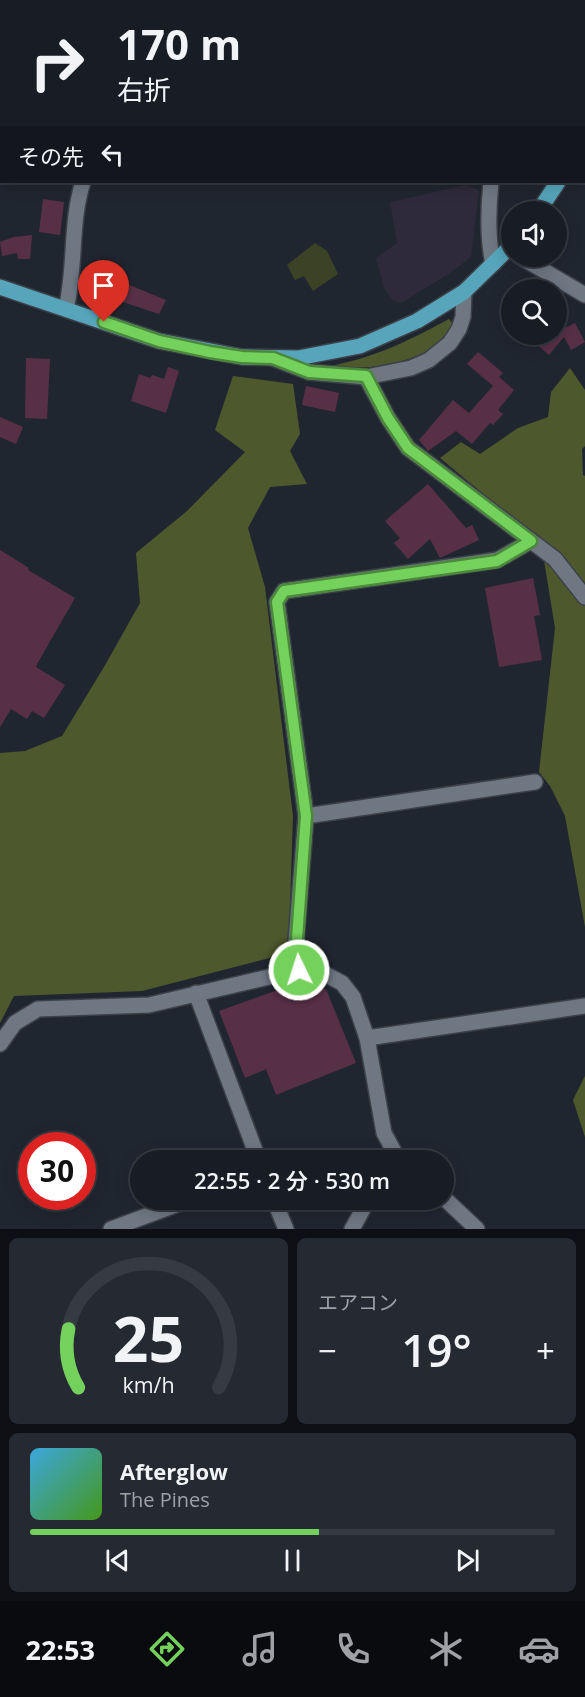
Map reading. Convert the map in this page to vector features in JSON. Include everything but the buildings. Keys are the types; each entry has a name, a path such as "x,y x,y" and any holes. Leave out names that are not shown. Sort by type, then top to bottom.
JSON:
{"main road":[{"path":"545,201 557,183"},
{"path":"0,287 159,341 231,355 298,358 360,346 417,321 464,292 501,258"}],"street":[{"path":"66,309 71,288 75,231 83,183"},
{"path":"491,183 488,242 493,264"},
{"path":"540,267 585,295"},
{"path":"273,358 309,372 366,376 411,368 441,351 459,329 463,317 464,292"},
{"path":"366,376 388,418 408,448 555,559 585,597"},
{"path":"299,970 296,952 306,816 277,602 284,591 497,561 531,541"},
{"path":"306,816 535,782"},
{"path":"0,1044 15,1023 38,1009 148,1005 299,970 323,973 342,983 353,997 367,1038 384,1133 392,1150"},
{"path":"196,993 255,1150"},
{"path":"367,1038 585,1006"},
{"path":"454,1207 477,1229"},
{"path":"111,1229 129,1226 166,1210"},
{"path":"278,1210 286,1229"},
{"path":"352,1229 362,1210"}],"shaded area":[{"path":"466,185 479,190 471,257 450,273 401,303 393,301 384,288 376,258 397,243 390,202"}],"green space":[{"path":"315,243 327,251 338,274 313,291 304,276 295,280 287,265"},
{"path":"449,319 454,325 444,338 432,348 416,356 381,366 346,368 331,366 363,358 392,347"},
{"path":"570,368 585,390 585,446 582,449 583,475 585,476 585,927 565,816 550,786 539,772 555,628 541,542 440,458 461,442 480,454 518,428 548,417 551,392"},
{"path":"233,376 293,384 300,434 290,451 307,484 270,487 248,528 265,587 293,816 289,937 285,954 142,991 14,996 0,1023 0,753 25,751 62,736 140,603 136,553 187,511 245,452 215,430"},
{"path":"585,1076 585,1137 573,1100"}],"route":[{"path":"104,322 159,341 210,352 242,357 273,358 309,372 366,376 388,418 408,448 531,541 497,561 284,591 277,602 306,816 296,952 299,970"}]}
